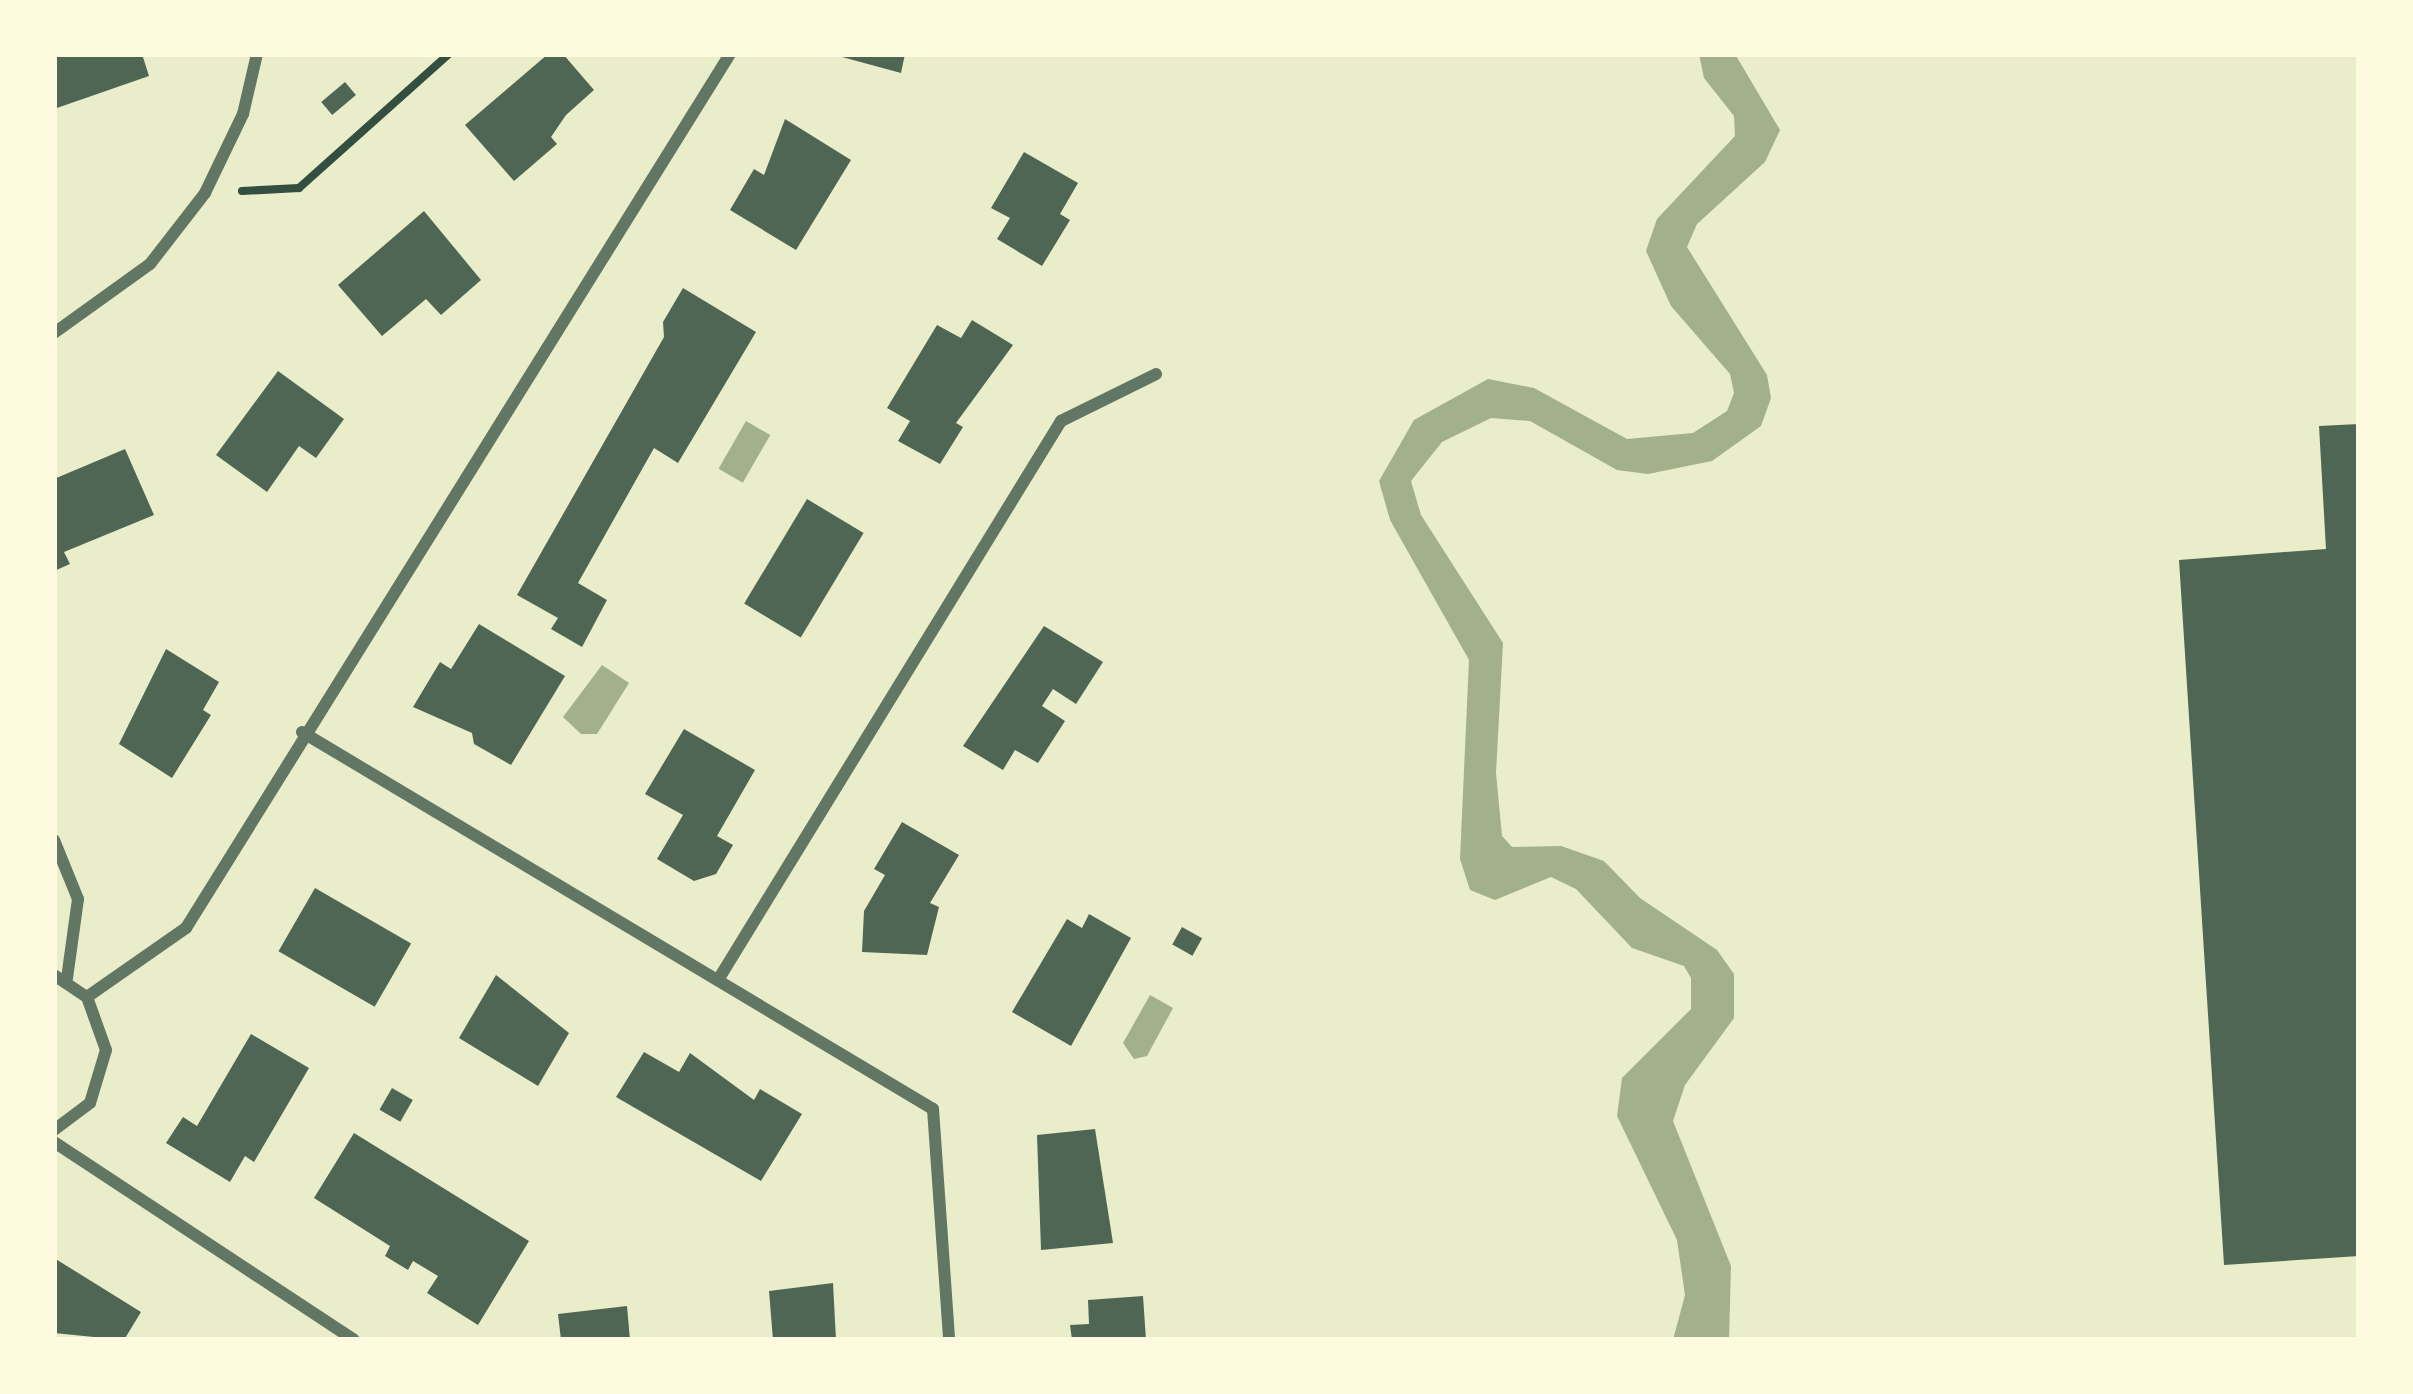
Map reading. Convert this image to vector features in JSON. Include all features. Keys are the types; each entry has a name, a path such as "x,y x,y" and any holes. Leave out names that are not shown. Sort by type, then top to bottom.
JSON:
{"street":[{"path":"54,333 151,264 205,193 243,114 257,54"},
{"path":"87,997 186,928 302,732 730,54"},
{"path":"718,980 1061,422 1156,374"},
{"path":"302,732 933,1109 949,1340"},
{"path":"54,840 78,899 60,976 87,997 106,1050 90,1103 54,1130"},
{"path":"54,1142 354,1340"}],"path":[{"path":"205,193 299,188 449,54"}],"shaded area":[{"path":"1699,54 1735,54 1780,130 1765,162 1697,224 1687,247 1767,375 1771,398 1761,426 1712,461 1648,474 1617,470 1530,421 1491,418 1442,442 1411,481 1421,515 1503,643 1496,773 1502,836 1512,847 1561,846 1604,861 1640,898 1717,950 1734,974 1734,1018 1685,1085 1673,1121 1731,1266 1729,1340 1673,1340 1685,1295 1677,1240 1617,1116 1622,1078 1691,1009 1691,978 1684,966 1632,948 1576,889 1551,877 1495,900 1470,890 1460,859 1469,660 1390,520 1379,481 1414,420 1488,379 1534,388 1627,439 1693,433 1727,411 1734,393 1730,374 1671,306 1646,251 1657,219 1735,136 1734,116 1704,78"},
{"path":"746,421 770,435 743,483 718,469"},
{"path":"602,665 629,683 597,734 581,734 563,717"},
{"path":"1150,995 1173,1008 1147,1056 1134,1059 1123,1043"}],"building":[{"path":"54,54 142,54 149,76 54,109"},
{"path":"548,54 563,54 594,90 566,115 551,137 557,144 514,181 465,125"},
{"path":"831,54 905,54 901,73"},
{"path":"345,82 356,95 332,115 321,102"},
{"path":"785,119 851,160 796,250 730,210 754,169 764,175"},
{"path":"1024,152 1078,183 1060,214 1070,220 1042,266 997,239 1010,218 991,208"},
{"path":"424,211 481,280 441,315 426,299 382,336 338,285"},
{"path":"683,288 756,332 678,463 654,448 578,583 607,600 582,647 551,629 558,618 517,595 664,337 663,322"},
{"path":"972,320 1013,345 956,423 963,427 940,464 898,441 910,421 887,408 937,325 961,338"},
{"path":"278,371 344,419 316,458 299,446 267,492 216,455"},
{"path":"2359,424 2359,1256 2224,1265 2179,560 2326,549 2319,426"},
{"path":"125,449 154,515 64,552 70,564 54,571 54,479"},
{"path":"807,499 864,533 801,638 744,604"},
{"path":"479,624 565,676 511,765 474,744 472,733 413,707 440,662 451,669"},
{"path":"1044,626 1103,662 1076,704 1053,689 1042,706 1065,721 1038,763 1015,750 1003,770 963,746"},
{"path":"166,649 219,682 203,710 211,715 172,778 119,744"},
{"path":"684,729 755,770 717,836 733,845 716,874 694,881 657,859 683,815 645,794"},
{"path":"902,822 959,855 930,903 939,907 927,955 862,952 864,911 885,875 874,869"},
{"path":"315,888 411,944 375,1007 278,951"},
{"path":"1089,914 1131,938 1071,1046 1012,1012 1067,919 1082,928"},
{"path":"1182,927 1202,938 1192,956 1172,944"},
{"path":"496,975 569,1033 538,1086 459,1038"},
{"path":"251,1034 309,1068 254,1162 245,1156 230,1182 166,1143 183,1117 197,1126"},
{"path":"644,1052 679,1072 690,1053 754,1100 760,1089 802,1114 761,1181 616,1097"},
{"path":"392,1088 413,1100 400,1122 380,1110"},
{"path":"1095,1129 1113,1243 1041,1250 1037,1135"},
{"path":"354,1133 529,1241 478,1325 427,1293 438,1276 413,1261 408,1270 385,1256 390,1246 314,1198"},
{"path":"54,1258 141,1312 124,1340 54,1333"},
{"path":"833,1283 836,1340 773,1340 769,1291"},
{"path":"1143,1296 1146,1340 1072,1340 1070,1325 1089,1324 1088,1300"},
{"path":"627,1306 630,1340 561,1340 558,1314"}]}
